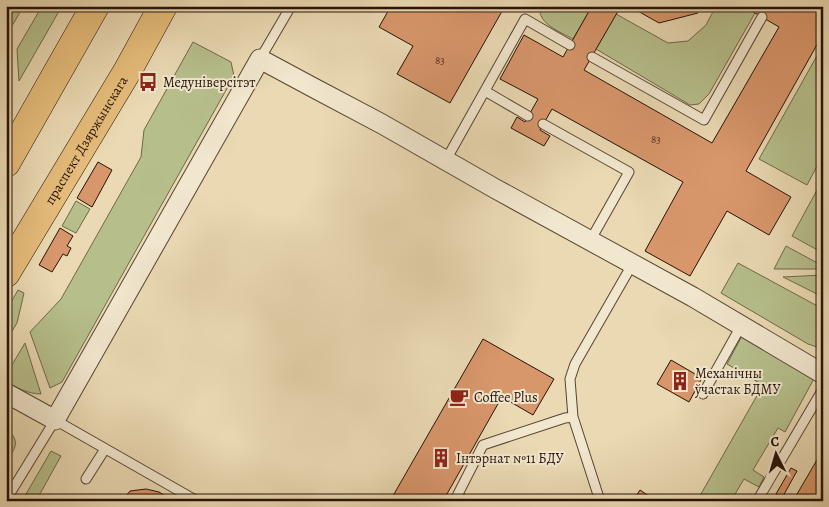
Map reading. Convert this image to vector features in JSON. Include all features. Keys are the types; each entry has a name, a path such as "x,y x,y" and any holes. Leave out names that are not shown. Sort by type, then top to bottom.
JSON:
{"main road":[{"path":"6,163 95,6"},
{"name":"праспект Дзяржынскага","path":"6,273 128,70 163,6"}],"street":[{"path":"6,393 55,420 260,59 382,124 590,241 693,296 823,374"}],"lane":[{"path":"260,59 291,6"},
{"path":"592,57 704,120 762,17"},
{"path":"446,160 525,19 570,44"},
{"path":"485,91 528,116"},
{"path":"544,124 629,172 590,241"},
{"path":"600,501 573,417 570,380 575,364 633,263"},
{"path":"703,394 741,326"},
{"path":"757,501 823,389"},
{"path":"465,501 457,496 483,444 573,417"},
{"path":"6,500 55,420 196,501"},
{"path":"86,479 105,449"}],"green space":[{"path":"6,6 23,7 12,26 6,27"},
{"path":"42,6 62,6 19,81 17,49"},
{"path":"539,6 592,6 573,39 546,23 542,18"},
{"path":"716,6 743,6 755,13 709,94 699,104 690,105 596,49 616,14 668,43 688,41 706,25"},
{"path":"193,42 231,62 234,76 62,382 50,388 30,332 61,299 141,157 144,130"},
{"path":"823,45 823,155 807,185 759,159"},
{"path":"823,179 823,253 792,236"},
{"path":"76,201 90,209 76,233 62,226"},
{"path":"786,246 823,266 823,269 774,269"},
{"path":"738,263 823,309 823,347 808,344 721,293"},
{"path":"823,275 823,297 783,277"},
{"path":"18,290 24,293 17,323 6,341 6,311"},
{"path":"743,334 816,375 785,432 778,428 753,470 764,477 759,487 744,479 731,501 697,501 763,385 727,364"},
{"path":"25,343 41,394 23,390 6,381 6,375"},
{"path":"6,428 14,437 15,445 6,462"},
{"path":"51,451 61,456 36,501 22,501"}],"building":[{"path":"391,6 505,6 450,103 397,74 413,46 379,27"},
{"path":"592,6 621,6 584,70 712,143 779,27 743,6 823,6 823,34 746,171 791,197 769,235 727,211 690,276 645,251 683,182 552,109 540,130 550,136 544,146 511,128 517,117 525,122 538,99 500,79 524,35 563,57"},
{"path":"629,6 701,6 698,13 659,23"},
{"path":"98,162 112,170 92,207 77,198"},
{"path":"60,228 73,236 67,246 71,248 67,256 63,254 52,272 39,265"},
{"name":"Інтэрнат №11 БДУ","path":"483,339 554,379 533,415 507,400 499,402 443,501 390,501"},
{"name":"Механічны ўчастак БДМУ","path":"671,360 702,378 689,402 657,384"},
{"path":"821,453 823,454 823,501 793,501"},
{"path":"791,468 797,471 782,498 776,494"},
{"path":"146,489 159,492 172,500 122,501 130,491"},
{"path":"640,490 656,501 633,501"}],"place":[{"name":"Медуніверсітэт","path":"148,82"},
{"name":"Механічны ўчастак БДМУ","path":"680,381"},
{"name":"Coffee Plus","path":"459,397"},
{"name":"Інтэрнат №11 БДУ","path":"441,458"}]}
